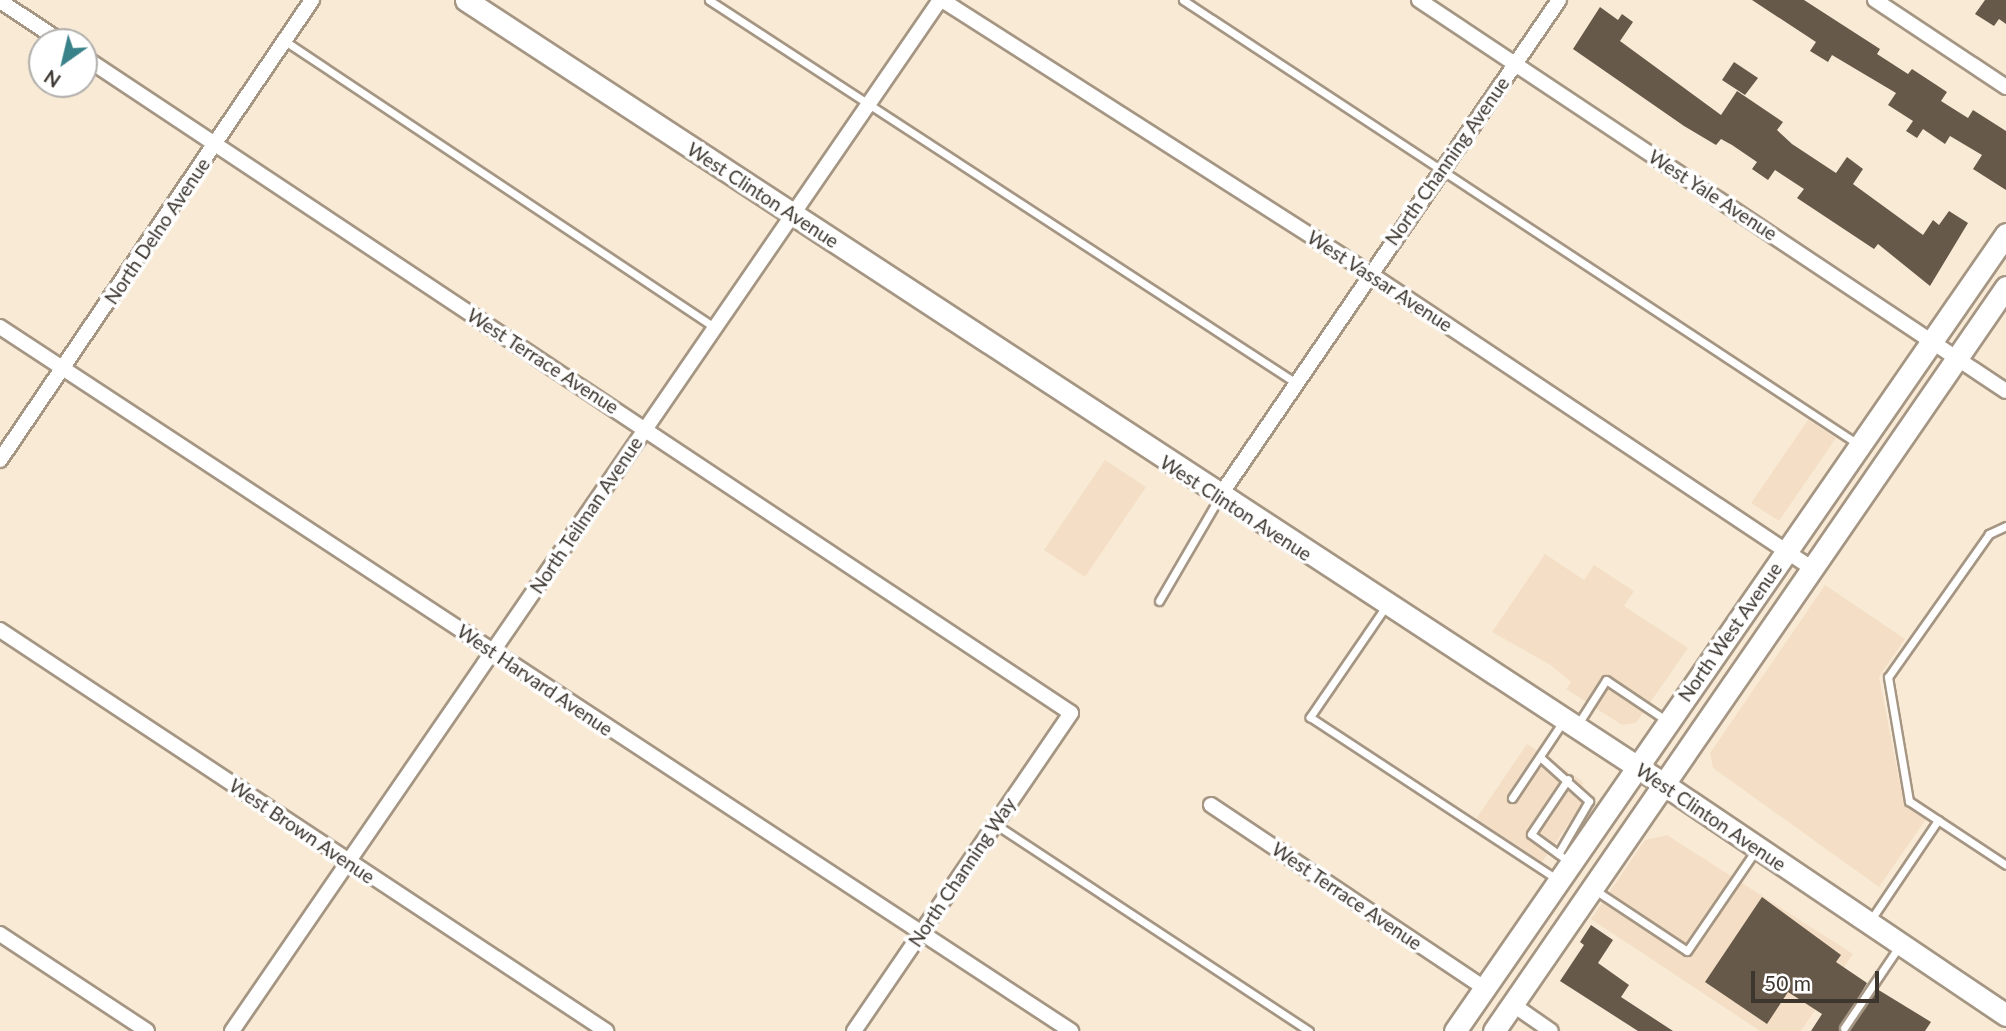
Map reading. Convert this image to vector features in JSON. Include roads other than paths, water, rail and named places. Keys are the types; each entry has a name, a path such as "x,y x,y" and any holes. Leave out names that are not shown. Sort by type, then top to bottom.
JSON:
{"main road":[{"name":"West Clinton Avenue","path":"466,0 1219,497 1662,783 2006,1015"},
{"name":"North West Avenue","path":"1455,1031 1562,865 1636,766 1787,552 2006,234"},
{"name":"North West Avenue","path":"1494,1031 1662,783 1813,569 2006,287"}],"street":[{"name":"North Delno Avenue","path":"0,460 312,0"},
{"name":"North Teilman Avenue","path":"232,1031 791,214 941,0"},
{"name":"West Vassar Avenue","path":"941,0 1369,273 1813,569"},
{"name":"West Yale Avenue","path":"1419,0 2006,391"},
{"name":"North Channing Avenue","path":"1219,497 1369,273 1559,0"},
{"path":"1875,0 2006,88"},
{"path":"0,1 41,28"},
{"name":"West Terrace Avenue","path":"98,66 1071,713"},
{"name":"West Harvard Avenue","path":"0,327 920,935 1071,1031"},
{"name":"West Brown Avenue","path":"0,629 606,1031"},
{"name":"North Channing Way","path":"854,1031 1071,713"},
{"name":"West Terrace Avenue","path":"1211,805 1484,988"},
{"path":"0,934 147,1031"},
{"path":"1512,1004 1551,1031"}],"lane":[{"path":"709,0 1296,383"},
{"path":"1183,0 1859,444"},
{"path":"285,41 714,327"},
{"path":"1159,601 1219,497"},
{"path":"2006,526 1989,534 1888,677 1909,801 2006,864"},
{"path":"1386,605 1311,717 1562,865"},
{"path":"1512,798 1540,757 1606,680 1668,721"},
{"path":"1540,757 1585,793 1588,808 1562,865"},
{"path":"1562,865 1531,834 1568,779"},
{"path":"1869,923 1938,820"},
{"path":"995,824 1309,1031"},
{"path":"1591,887 1687,951 1757,848"},
{"path":"1844,1028 1900,944"}]}
